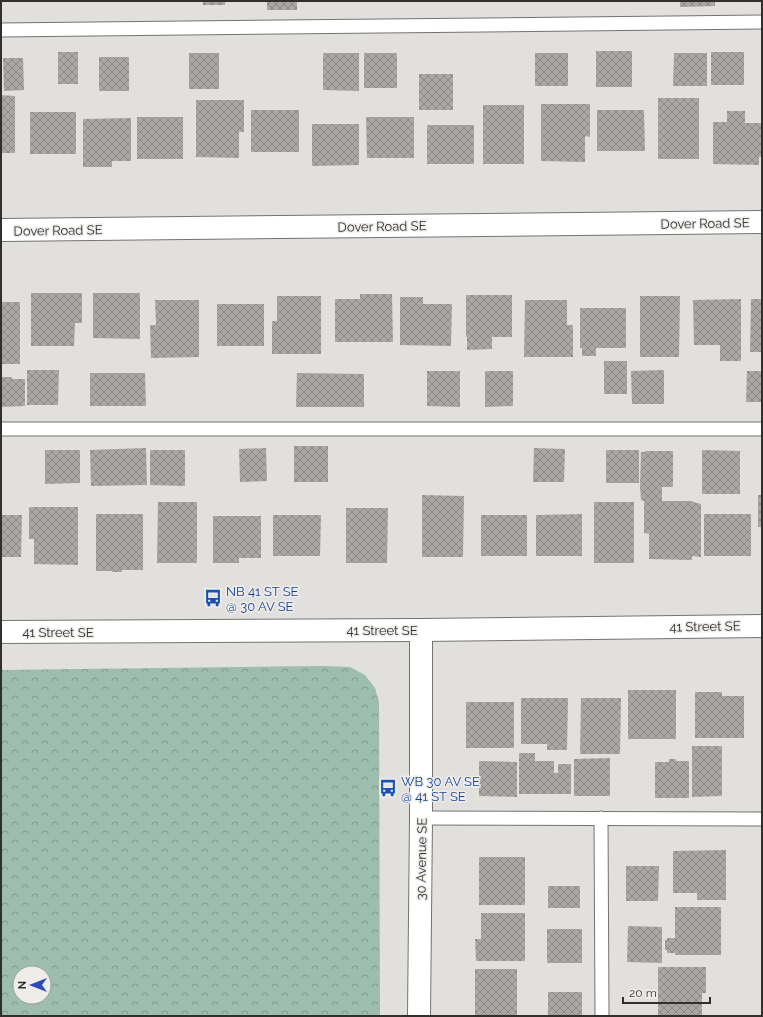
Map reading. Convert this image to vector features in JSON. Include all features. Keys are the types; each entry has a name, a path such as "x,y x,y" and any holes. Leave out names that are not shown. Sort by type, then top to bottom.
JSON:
{"street":[{"name":"Dover Road SE","path":"1,230 762,222"},
{"name":"41 Street SE","path":"1,632 421,630 762,626"},
{"name":"30 Avenue SE","path":"419,1016 421,630"}],"lane":[{"path":"1,30 762,22"},
{"path":"1,429 762,429"},
{"path":"421,818 762,819"},
{"path":"601,818 602,1016"}],"green space":[{"path":"324,666 350,667 365,675 375,688 379,702 380,1016 1,1016 1,670"}],"building":[{"path":"203,1 225,1 225,5 203,5"},
{"path":"267,1 297,1 297,10 267,10"},
{"path":"680,1 715,1 715,6 680,7"},
{"path":"596,51 632,51 632,87 596,87"},
{"path":"58,52 78,52 78,84 58,84"},
{"path":"711,52 744,52 744,85 711,85"},
{"path":"189,53 219,53 219,89 189,89"},
{"path":"323,53 359,53 359,91 323,90"},
{"path":"364,53 397,53 397,88 364,88"},
{"path":"535,53 568,53 568,86 535,86"},
{"path":"674,53 707,53 707,86 673,86"},
{"path":"99,57 129,57 129,91 99,91"},
{"path":"3,58 23,58 24,90 4,91"},
{"path":"419,74 453,74 453,110 419,110"},
{"path":"1,95 15,96 15,153 1,153"},
{"path":"658,98 699,98 699,159 658,159"},
{"path":"196,100 244,100 244,132 239,132 239,158 196,157"},
{"path":"541,104 590,104 590,137 585,136 585,162 541,161"},
{"path":"483,105 524,105 524,164 483,164"},
{"path":"251,110 299,110 299,152 251,152"},
{"path":"597,110 644,110 645,151 597,151"},
{"path":"727,111 745,111 745,123 762,123 762,157 759,157 759,165 713,164 713,122 727,122"},
{"path":"30,112 76,112 76,154 30,154"},
{"path":"137,117 183,117 183,159 137,159"},
{"path":"366,117 414,117 414,158 367,158"},
{"path":"131,118 131,161 112,161 112,167 83,167 83,119"},
{"path":"312,124 359,124 359,165 312,166"},
{"path":"427,125 474,125 474,164 427,164"},
{"path":"31,293 82,293 82,323 75,323 74,346 31,346"},
{"path":"93,293 140,293 140,339 93,338"},
{"path":"360,294 392,294 393,342 335,342 335,299 360,299"},
{"path":"466,295 512,295 512,337 492,337 492,349 467,350"},
{"path":"277,296 321,296 321,354 272,354 272,321 277,321"},
{"path":"640,296 680,296 679,357 640,357"},
{"path":"400,297 423,297 423,304 452,304 451,346 400,345"},
{"path":"741,299 741,361 720,361 720,345 694,345 693,300"},
{"path":"751,299 762,299 762,352 750,352"},
{"path":"155,300 199,300 199,357 151,358 150,325 156,325"},
{"path":"525,300 567,300 567,325 573,325 573,357 524,357"},
{"path":"1,302 20,302 20,364 1,364"},
{"path":"217,304 264,304 264,346 217,346"},
{"path":"580,308 626,308 626,348 596,348 596,356 582,356 582,348 580,348"},
{"path":"604,361 627,361 627,394 604,394"},
{"path":"27,370 59,370 58,405 27,405"},
{"path":"664,370 664,404 632,404 631,371"},
{"path":"427,371 460,371 460,407 427,406"},
{"path":"485,371 513,371 513,406 485,407"},
{"path":"747,371 762,371 762,402 746,402"},
{"path":"90,373 145,373 146,406 90,406"},
{"path":"297,373 364,374 364,407 296,407"},
{"path":"1,377 25,379 25,406 1,407"},
{"path":"294,446 328,446 328,482 294,482"},
{"path":"146,448 147,485 91,486 90,450"},
{"path":"266,448 267,481 240,482 239,449"},
{"path":"534,448 565,449 564,482 533,482"},
{"path":"45,450 80,450 80,483 45,484"},
{"path":"150,450 185,450 185,486 150,485"},
{"path":"606,450 639,450 639,483 606,483"},
{"path":"702,450 740,451 740,494 702,494"},
{"path":"673,451 673,487 662,487 662,501 693,501 701,504 701,557 692,556 692,560 649,559 649,534 644,533 644,501 641,500 640,486 641,452"},
{"path":"422,495 464,496 463,557 422,557"},
{"path":"758,495 762,495 762,527 758,527"},
{"path":"158,502 197,502 197,563 157,563"},
{"path":"594,502 634,502 634,563 594,563"},
{"path":"29,507 78,507 78,565 34,564 34,539 29,539"},
{"path":"346,508 388,508 387,563 346,563"},
{"path":"96,514 143,514 143,570 122,570 122,572 96,571"},
{"path":"582,514 582,556 536,556 536,515"},
{"path":"704,514 751,514 751,556 704,556"},
{"path":"1,515 22,515 21,557 1,557"},
{"path":"273,515 321,515 320,556 273,556"},
{"path":"481,515 527,515 527,556 481,556"},
{"path":"213,516 261,516 261,558 239,558 239,563 213,563"},
{"path":"628,690 676,690 676,739 628,739"},
{"path":"695,692 722,692 722,696 744,696 744,738 695,738"},
{"path":"521,698 568,698 567,750 547,750 547,744 521,744"},
{"path":"581,698 621,698 620,754 580,754"},
{"path":"466,702 514,702 514,748 466,748"},
{"path":"692,746 722,746 722,796 692,797"},
{"path":"519,753 535,753 535,761 554,761 554,773 558,773 558,764 571,764 571,794 519,794"},
{"path":"610,758 610,796 574,796 574,759"},
{"path":"669,759 676,759 676,761 689,761 689,798 655,798 655,762 669,762"},
{"path":"479,761 517,762 517,797 479,796"},
{"path":"726,850 726,900 697,900 697,893 673,893 673,851"},
{"path":"479,857 525,857 525,905 479,905"},
{"path":"626,866 659,866 658,901 626,901"},
{"path":"548,886 580,886 580,908 548,908"},
{"path":"675,907 721,907 721,955 675,955 675,953 667,953 667,950 665,950 665,940 667,940 667,938 675,938"},
{"path":"481,913 525,913 525,961 476,961 475,939 481,939"},
{"path":"628,926 662,927 662,963 627,962"},
{"path":"547,929 582,929 582,963 547,963"},
{"path":"658,967 706,967 706,993 702,993 702,1015 658,1015"},
{"path":"475,969 517,969 517,1016 475,1016"},
{"path":"548,992 582,992 582,1016 548,1016"}],"place":[{"name":"NB 41 ST SE @ 30 AV SE","path":"213,598"},
{"name":"WB 30 AV SE @ 41 ST SE","path":"388,788"}]}
